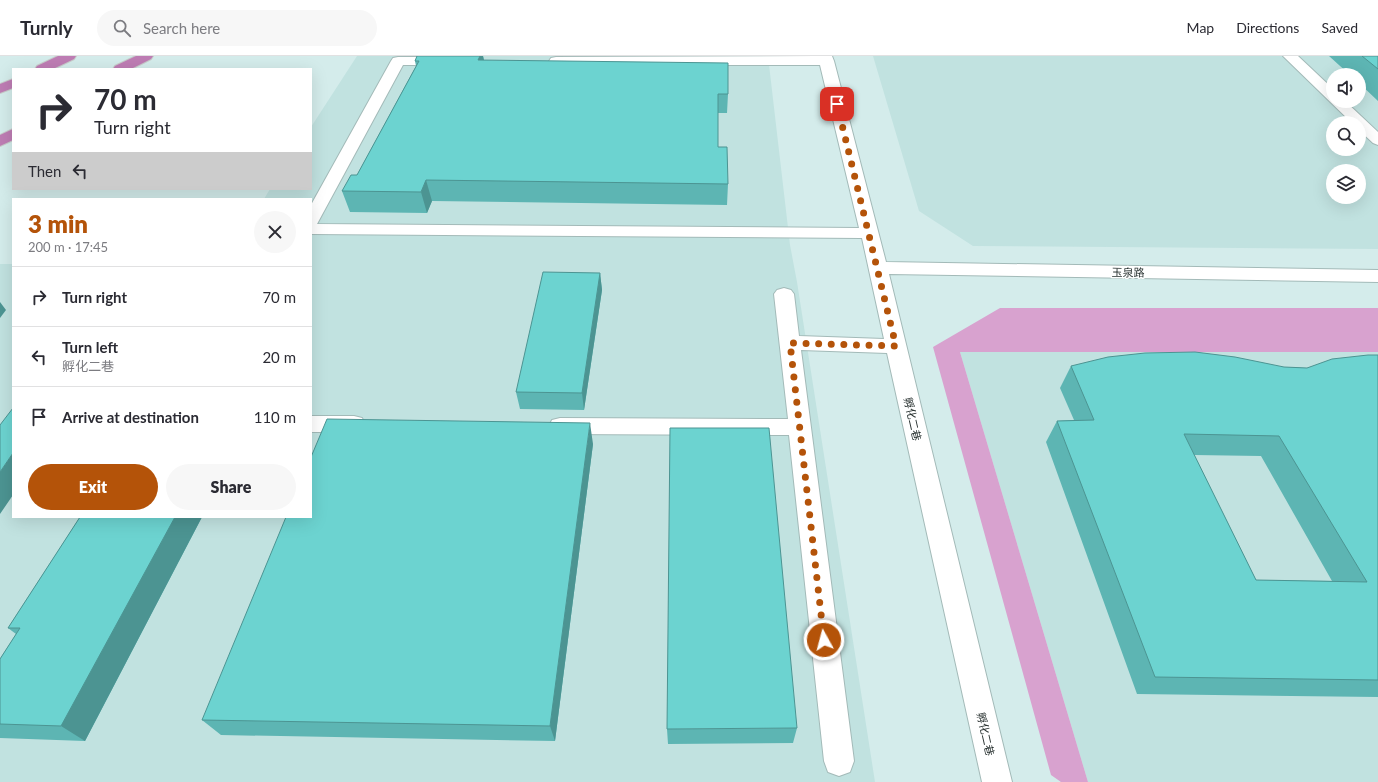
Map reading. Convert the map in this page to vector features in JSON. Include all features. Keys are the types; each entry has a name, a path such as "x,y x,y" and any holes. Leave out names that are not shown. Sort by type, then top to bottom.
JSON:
{"highway":[{"path":"44,68 70,56"},
{"path":"122,68 146,56"},
{"path":"136,68 158,56"},
{"path":"0,89 12,83"},
{"path":"0,130 12,124"},
{"path":"0,141 12,135"}],"street":[{"path":"1290,56 1326,90"},
{"path":"541,61 826,59"},
{"name":"孵化二巷","path":"826,59 878,268 997,782"},
{"path":"312,218 398,61 454,61"},
{"path":"1344,108 1378,140"},
{"path":"312,229 869,233"},
{"name":"玉泉路","path":"878,268 1378,276"},
{"path":"784,294 839,761"},
{"path":"790,343 896,346"},
{"path":"312,424 374,424"},
{"path":"539,425 799,427"}],"shaded area":[{"path":"357,56 768,56 790,245 875,782 0,782 0,264 12,264 12,518 312,518 312,198 265,198 269,190 312,190 312,125"},
{"path":"873,56 1378,56 1378,249 973,246 919,211"},
{"path":"1000,308 1378,308 1378,352 960,352 1088,782 1061,782 1051,775 933,347"},
{"path":"960,352 1378,352 1378,782 1088,782"}],"building":[{"path":"417,56 480,56 478,60 728,63 728,94 718,94 718,147 727,147 728,184 426,180 421,192 342,191 351,175 357,175 419,61 415,61"},
{"path":"1362,56 1378,56 1378,69"},
{"path":"543,272 600,273 582,393 516,392"},
{"path":"1195,352 1235,357 1284,367 1307,368 1332,359 1378,355 1378,680 1155,677 1057,421 1094,420 1071,366 1108,357 1145,353","holes":["1184,434 1279,436 1367,582 1256,580"]},
{"path":"12,409 12,454 0,472 0,425"},
{"path":"327,419 590,423 550,726 202,720 286,518 312,518 312,455"},
{"path":"670,428 769,428 797,728 667,729"},
{"path":"79,518 174,518 61,726 0,724 0,659 20,628 8,628"}],"route":[{"path":"824,640 790,343 896,346 837,104"}]}
